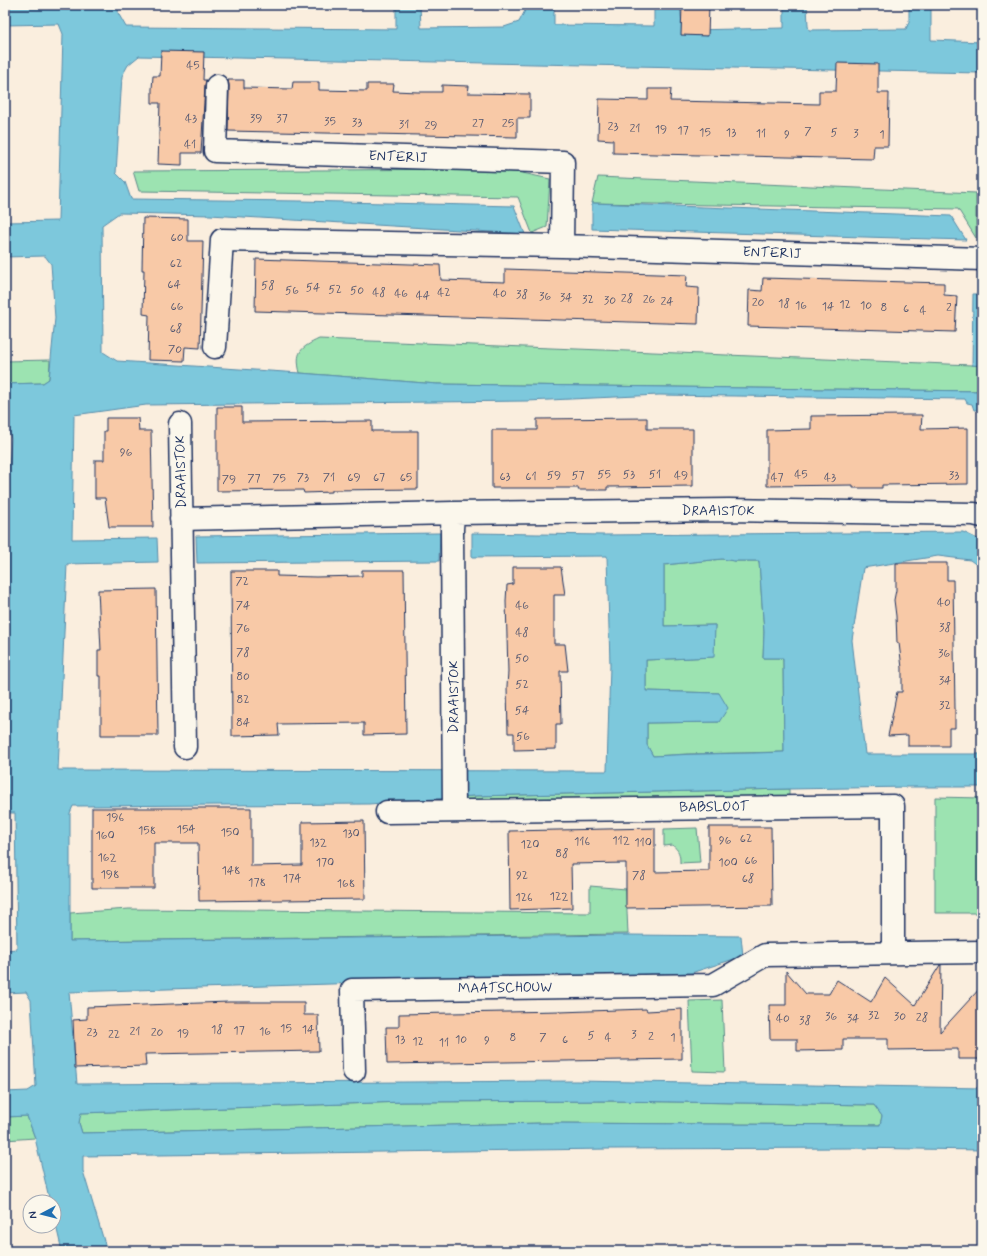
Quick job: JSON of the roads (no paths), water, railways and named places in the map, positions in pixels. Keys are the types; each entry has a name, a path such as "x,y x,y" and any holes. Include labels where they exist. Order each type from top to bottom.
{"street":[{"name":"ENTERIJ","path":"217,86 215,151 563,162 562,246"},
{"name":"ENTERIJ","path":"215,347 222,240 562,246 982,259"},
{"name":"DRAAISTOK","path":"180,424 185,747"},
{"name":"DRAAISTOK","path":"181,527 453,521 729,510 966,513 982,516"},
{"name":"DRAAISTOK","path":"453,521 454,810"},
{"name":"BABSLOOT","path":"387,812 454,810 893,806 893,953"},
{"path":"893,953 982,952"},
{"name":"MAATSCHOUW","path":"354,1071 352,990 713,985 765,955 893,953"}],"water":[{"path":"5,5 119,5 118,13 126,27 396,29 396,5 420,5 421,28 504,27 519,22 528,5 554,5 554,25 654,26 654,5 680,5 682,25 690,30 784,28 784,5 807,5 809,30 906,29 909,22 909,5 931,5 931,40 982,42 982,70 980,73 139,56 128,65 122,76 116,173 125,182 131,199 514,206 525,234 210,215 119,213 102,225 103,352 117,361 437,384 982,391 982,410 974,410 972,404 967,403 965,399 659,395 527,401 146,405 74,415 72,539 157,538 158,562 67,564 58,770 607,771 610,665 607,556 472,557 472,533 603,535 963,532 982,541 982,569 970,560 938,556 863,568 852,640 865,754 982,754 982,787 789,789 473,796 369,804 73,806 70,813 70,941 628,935 741,936 743,956 691,973 69,992 77,1084 576,1081 982,1088 982,1150 852,1148 608,1149 83,1156 83,1171 107,1251 62,1251 58,1234 62,1234 62,1194 48,1194 35,1138 27,1116 5,1117 5,1092 28,1091 36,1086 31,1000 26,992 5,993 5,950 17,949 15,813 5,813 5,573 7,556 5,555 5,532 11,439 9,430 5,430 5,384 43,383 49,379 55,318 51,264 45,256 5,257 5,222 58,221 63,34 59,24 5,25","holes":["722,559 734,561 759,561 764,632 763,658 783,658 784,752 653,756 647,745 647,723 719,722 728,708 719,693 646,691 646,660 714,657 715,625 664,626 664,565","611,1101 874,1105 882,1116 880,1125 544,1123 82,1133 79,1123 81,1113 403,1102"]},
{"path":"592,203 951,216 966,240 592,229"},
{"path":"973,294 982,294 982,366 972,365"},
{"path":"440,533 439,561 197,563 196,536"}]}
